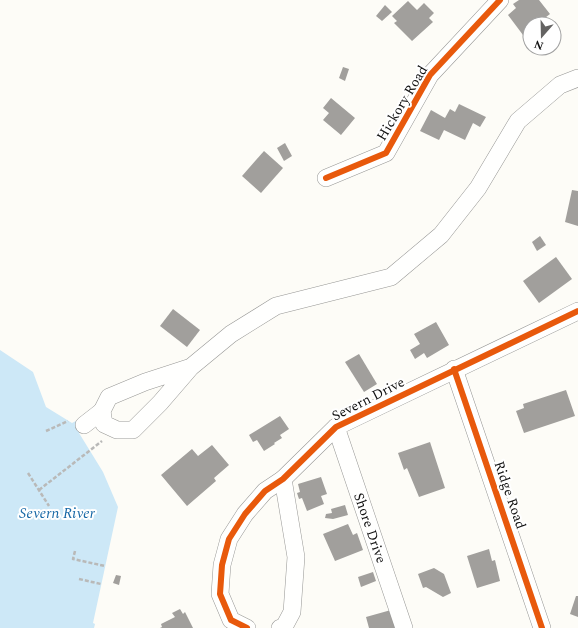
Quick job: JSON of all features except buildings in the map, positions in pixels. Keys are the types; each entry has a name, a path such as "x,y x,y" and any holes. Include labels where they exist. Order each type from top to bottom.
{"street":[{"name":"Hickory Road","path":"326,178 386,153 430,75 500,0"},
{"path":"191,367 145,382 109,397 102,411 104,424 117,430 133,430 160,403 191,367 231,334 276,306 391,276 441,235 478,188 518,121 560,85 578,78"},
{"name":"Severn Drive","path":"247,628 231,620 220,594 222,565 229,539 245,514 265,491 283,479 336,427 454,369 578,311"},
{"name":"Ridge Road","path":"454,369 542,628"},
{"path":"76,423 102,411"},
{"name":"Shore Drive","path":"336,427 404,628"},
{"path":"280,628 284,627 292,612 296,557 283,479"}],"path":[{"path":"46,431 76,423"},
{"path":"39,490 117,430"},
{"path":"28,473 49,506"},
{"path":"75,551 73,559 105,566"},
{"path":"79,579 101,584"}],"water":[{"name":"Severn River","path":"0,350 33,372 46,407 72,423 80,419 85,430 79,433 103,472 118,507 93,623 95,624 94,628 0,628"}],"cycle path":[{"path":"326,178 386,153 430,75 500,0"},
{"path":"247,628 231,620 220,594 222,565 229,539 245,514 265,491 283,479 336,427 578,311"},
{"path":"454,369 542,628"}]}
